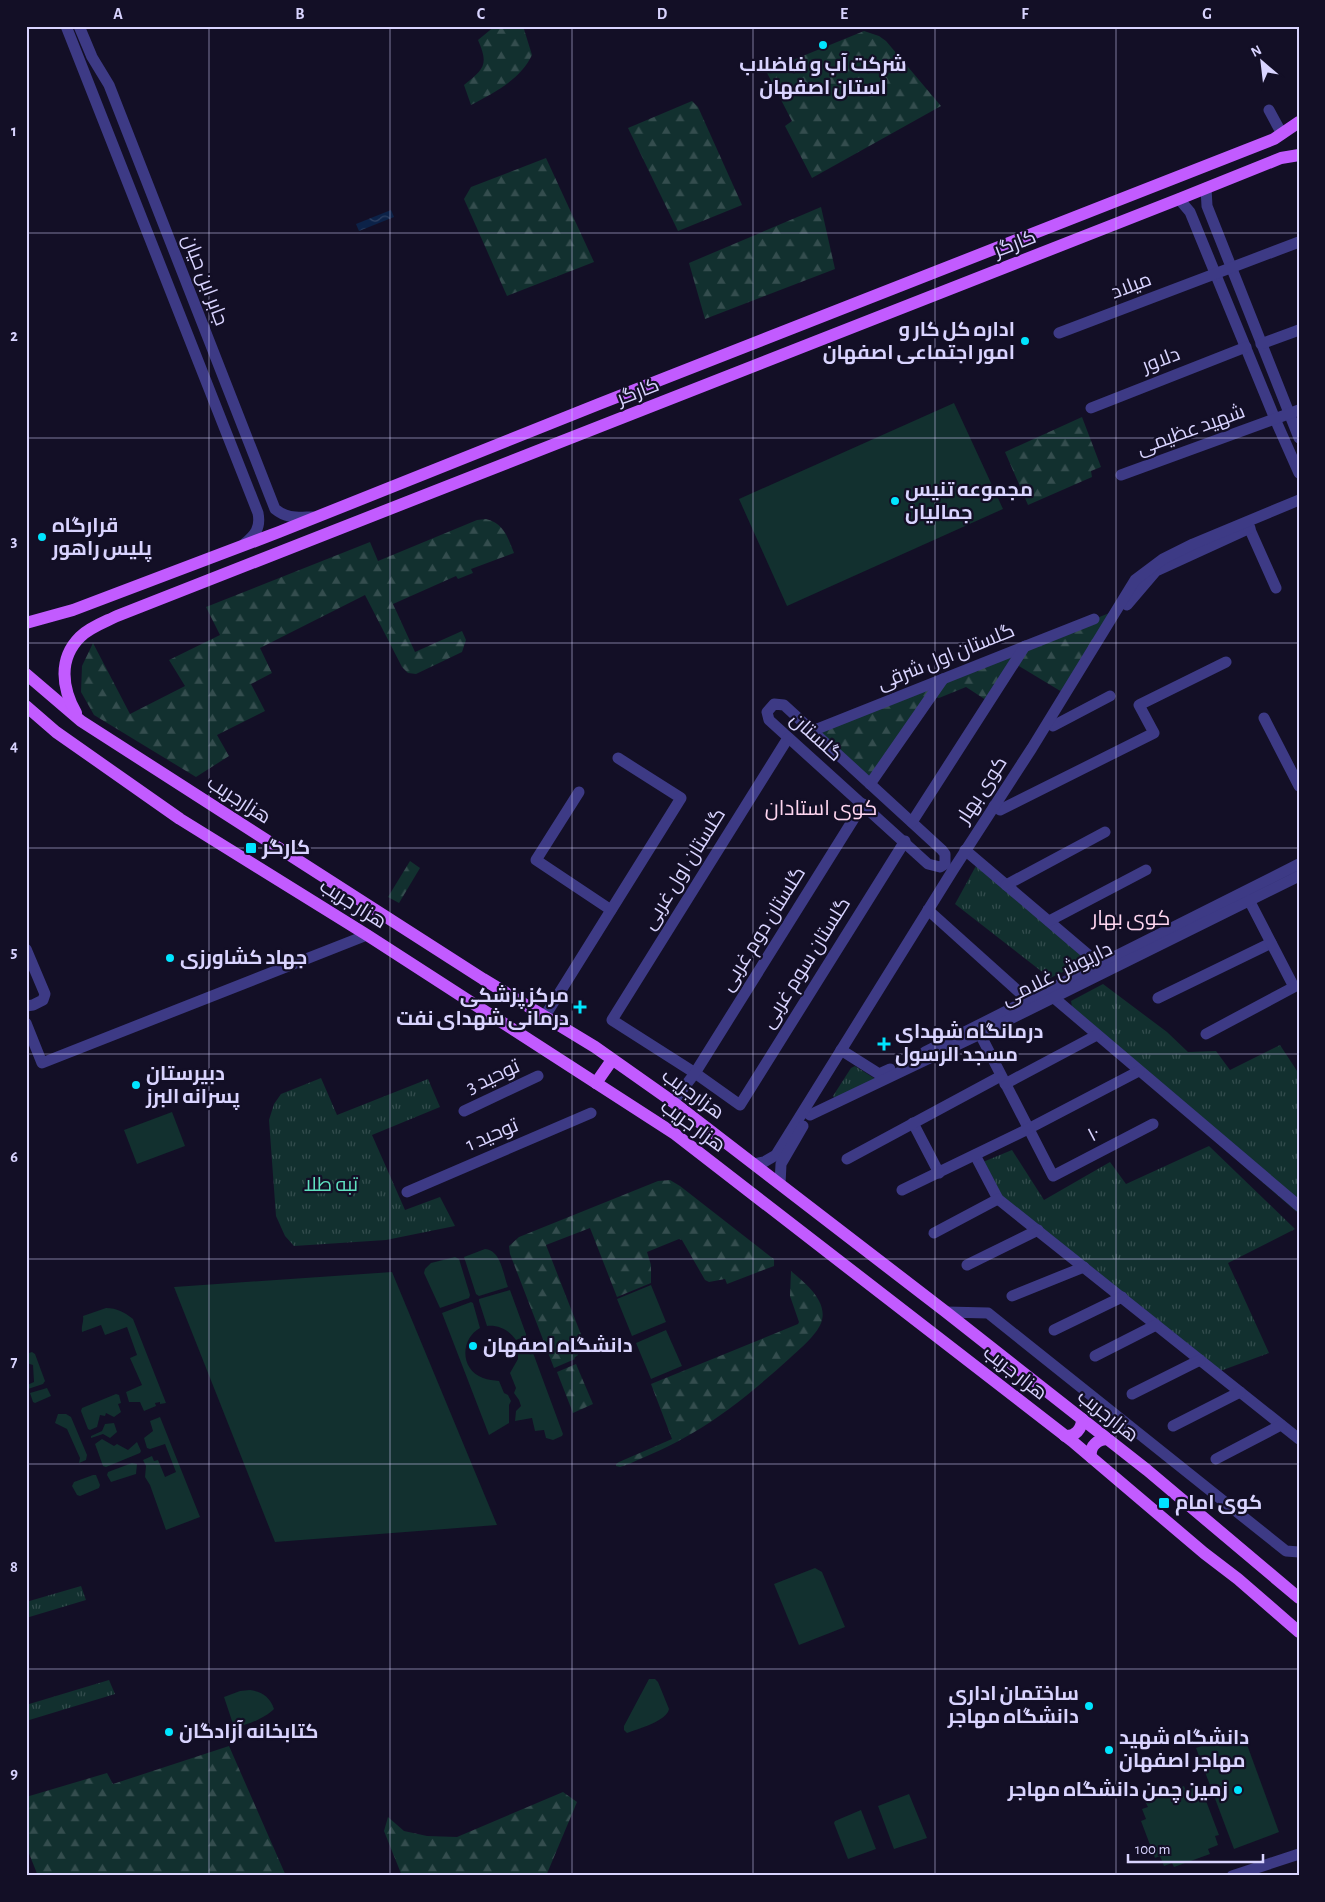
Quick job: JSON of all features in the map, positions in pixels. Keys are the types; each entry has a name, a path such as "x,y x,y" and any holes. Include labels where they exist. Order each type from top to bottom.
{"main road":[{"name":"کارگر","path":"26,623 73,610 317,517 1282,134 1299,122"},
{"name":"کارگر","path":"81,721 68,698 64,676 67,658 81,636 99,624 1280,158 1299,155"},
{"path":"448,486 442,485 439,481 440,476 444,472 480,458 492,447"},
{"path":"338,530 356,517 413,492 412,484 402,483"},
{"path":"175,572 182,591"},
{"name":"هزارجریب","path":"26,674 81,721 475,974 545,1016 673,1102 1108,1439 1162,1482 1299,1598"},
{"name":"هزار جریب","path":"26,706 56,732 180,819 368,935 675,1134 1065,1436 1299,1632"},
{"path":"596,1083 612,1060"},
{"path":"1065,1436 1074,1434 1079,1430 1082,1425 1082,1419"},
{"path":"1090,1457 1090,1452 1095,1444 1100,1440 1108,1439"}],"street":[{"name":"جابر ابن حیان","path":"66,26 256,509 260,521 255,535 242,546"},
{"name":"جابر ابن حیان","path":"79,26 92,57 109,86 275,509 284,516 317,517"},
{"path":"1269,110 1282,134"},
{"path":"1206,188 1207,206 1262,344 1294,412 1299,438"},
{"path":"1179,199 1190,212 1217,273 1274,419 1299,473"},
{"name":"میلاد","path":"1059,333 1299,242"},
{"path":"170,294 188,287"},
{"path":"1262,344 1299,330"},
{"name":"دلاور","path":"1091,408 1246,347"},
{"name":"شهید عظیمی","path":"1121,476 1294,412"},
{"path":"256,509 262,511 268,509 272,504 271,500"},
{"name":"کوی بهار","path":"780,1184 781,1164 808,1113 844,1053 930,912 1053,726 1131,599 1156,571 1299,500"},
{"name":"کوی بهار","path":"997,808 1135,580 1163,559 1193,544 1299,508"},
{"path":"1247,525 1276,588"},
{"name":"گلستان اول شرقی","path":"812,731 1094,619"},
{"path":"912,822 1025,646"},
{"path":"997,808 1154,733 1139,706 1226,662"},
{"path":"870,784 944,678"},
{"path":"1053,726 1110,696"},
{"name":"گلستان","path":"774,704 784,704 912,822 945,854 945,864 940,867 928,864 788,738 769,720 767,712 774,704"},
{"path":"1264,718 1299,786"},
{"name":"گلستان اول غربی","path":"695,1073 612,1020 788,738"},
{"path":"545,1016 680,798 618,758"},
{"path":"579,792 536,860 611,910"},
{"name":"گلستان دوم غربی","path":"695,1073 863,804"},
{"path":"1006,885 1106,832"},
{"name":"گلستان سوم غربی","path":"695,1073 740,1106 904,841"},
{"path":"968,852 1099,964"},
{"name":"داریوش غلامی","path":"808,1113 980,1034 1053,998 1145,946 1299,864"},
{"path":"1049,921 1146,870"},
{"name":"داریوش غلامی","path":"885,1076 1099,964 1145,946 1299,876"},
{"path":"1206,1034 1294,986 1249,900"},
{"path":"930,912 1028,1000"},
{"path":"26,1023 42,1063 368,935"},
{"path":"1158,998 1271,942"},
{"path":"26,949 45,994 43,1000 26,1006"},
{"path":"1053,998 1299,1206"},
{"path":"980,1034 1028,1129"},
{"path":"847,1159 913,1123 1097,1035"},
{"path":"844,1053 885,1076"},
{"path":"902,1190 1028,1129 1139,1071"},
{"path":"673,1102 695,1073"},
{"name":"توحید 3","path":"464,1111 538,1076"},
{"name":"توحید 1","path":"407,1192 592,1113"},
{"name":"کوی بهار","path":"754,1164 764,1162 776,1155 808,1113"},
{"path":"913,1123 939,1173"},
{"name":"۱۰","path":"1028,1129 1052,1176 1153,1124"},
{"path":"974,1155 998,1198 1299,1439"},
{"path":"934,1233 998,1198"},
{"path":"967,1265 1038,1230"},
{"path":"1012,1296 1084,1268"},
{"path":"1054,1330 1122,1297"},
{"path":"946,1312 988,1313 1286,1551 1298,1552"},
{"path":"1095,1356 1156,1325"},
{"path":"1132,1394 1200,1360"},
{"path":"1173,1426 1240,1392"},
{"path":"1216,1459 1281,1425"},
{"path":"1232,1876 1299,1854"}],"green space":[{"path":"495,26 523,26 532,55 521,71 506,85 471,105 464,85 483,66 483,55 478,40"},
{"path":"864,31 879,36 886,41 941,106 812,178 785,126 792,121 766,71"},
{"path":"692,101 698,107 742,205 678,231 628,128"},
{"path":"546,158 594,262 507,296 464,199 471,187"},
{"path":"821,207 835,269 705,319 689,263"},
{"path":"954,403 1003,509 787,606 739,499"},
{"path":"1082,417 1101,467 1091,471 1092,477 1028,505 1005,452"},
{"path":"486,519 501,528 514,553 471,569 473,573 458,579 456,576 393,604 415,652 462,631 466,640 462,652 416,674 408,673 402,667 365,595 260,648 272,673 251,684 265,711 217,735 229,756 196,777 94,715 81,692 82,666 93,643 130,714 185,686 169,660 220,635 206,607 370,542 378,561 477,520"},
{"path":"1112,612 1062,692 1014,663 989,702 966,687 939,698 933,697 870,784 812,731"},
{"path":"410,861 420,868 399,903 388,897"},
{"path":"977,864 1089,960 1050,978 955,904"},
{"path":"1103,984 1167,1032 1188,1052 1216,1051 1230,1070 1280,1045 1299,1074 1299,1214 1074,1018 1071,1001"},
{"path":"855,1066 877,1080 835,1100 833,1096 851,1068"},
{"name":"تبه طلا","path":"321,1078 337,1115 428,1079 440,1107 372,1135 405,1210 440,1197 455,1226 386,1240 294,1246 285,1236 276,1216 269,1120 274,1104 281,1094"},
{"path":"172,1112 185,1146 137,1164 124,1130"},
{"path":"1209,1146 1295,1229 1228,1263 1269,1353 1212,1374 992,1190 978,1164 1012,1150 1044,1200 1110,1162 1126,1184"},
{"path":"670,1180 774,1259 774,1266 727,1284 725,1279 709,1282 705,1280 682,1240 679,1239 647,1252 651,1265 651,1283 617,1297 590,1228 546,1245 582,1337 573,1341 578,1355 575,1359 554,1368 510,1254 509,1246 519,1237 658,1181"},
{"path":"485,1249 490,1250 498,1258 508,1287 479,1296 476,1294 464,1257"},
{"path":"455,1257 459,1259 470,1295 469,1298 440,1308 424,1273 425,1269 431,1263"},
{"path":"791,1271 813,1292 821,1305 822,1320 809,1340 755,1389 704,1426 652,1454 620,1467 616,1466 619,1462 672,1439 651,1384 798,1324 799,1322 790,1296"},
{"path":"392,1272 497,1525 275,1542 174,1287"},
{"path":"651,1285 666,1322 632,1336 617,1299"},
{"path":"510,1290 526,1334 526,1336 516,1340 503,1329 496,1326 487,1326 479,1301 479,1299"},
{"path":"471,1302 473,1303 480,1328 469,1339 465,1354 467,1362 475,1374 485,1379 499,1381 504,1393 508,1395 511,1401 509,1405 509,1423 489,1435 442,1313"},
{"path":"106,1308 120,1311 133,1319 166,1403 155,1403 156,1406 144,1411 140,1402 129,1402 126,1392 142,1385 130,1358 137,1355 127,1327 105,1335 101,1325 82,1332 83,1316"},
{"path":"666,1330 682,1366 651,1379 636,1343"},
{"path":"529,1342 563,1434 553,1440 546,1438 544,1430 535,1431 532,1418 515,1421 516,1411 521,1406 514,1393 516,1388 510,1373 518,1359 518,1346"},
{"path":"32,1352 35,1354 45,1381 43,1384 28,1389 27,1385 34,1382 33,1365 26,1363 26,1354"},
{"path":"576,1364 593,1404 573,1413 557,1372"},
{"path":"47,1388 51,1396 35,1403 33,1402 30,1393"},
{"path":"116,1394 119,1395 121,1403 118,1404 121,1412 114,1417 106,1413 105,1416 100,1415 97,1427 88,1429 81,1411 82,1408"},
{"path":"58,1414 66,1414 71,1417 87,1455 86,1460 79,1463 80,1458 67,1429 55,1423"},
{"path":"160,1417 200,1517 166,1530 150,1485 145,1477 146,1466 143,1460 152,1456 154,1461 158,1460 165,1477 176,1472 165,1444 150,1449 147,1448 144,1438 153,1431 150,1421"},
{"path":"114,1423 117,1432 110,1438 103,1434 91,1438 91,1436 102,1431 105,1424"},
{"path":"102,1439 114,1446 117,1444 128,1450 137,1442 141,1451 106,1467 103,1466 95,1444"},
{"path":"132,1463 137,1464 136,1474 111,1482 107,1475 108,1472"},
{"path":"96,1475 100,1485 99,1488 80,1496 77,1495 72,1486 74,1482"},
{"path":"815,1568 822,1572 845,1627 799,1645 774,1584"},
{"path":"81,1586 86,1600 26,1618 26,1602"},
{"path":"649,1679 655,1679 658,1682 669,1709 658,1721 627,1733 624,1730 624,1726"},
{"path":"109,1680 115,1694 26,1721 26,1705"},
{"path":"250,1690 265,1696 274,1709 255,1721 234,1727 224,1697 240,1691"},
{"name":"زمین چمن دانشگاه مهاجر","path":"1242,1731 1279,1832 1234,1849 1196,1748"},
{"path":"229,1746 286,1876 38,1876 26,1846 26,1797 107,1773 113,1784"},
{"path":"1184,1786 1186,1791 1195,1787 1198,1795 1203,1793 1219,1835 1215,1836 1218,1845 1208,1849 1210,1854 1174,1867 1172,1863 1164,1866 1160,1856 1155,1858 1141,1821 1146,1819 1142,1809 1148,1807 1145,1801"},
{"path":"563,1792 577,1802 546,1876 402,1876 384,1831 388,1817 404,1831 427,1836 457,1837"},
{"path":"909,1794 927,1838 894,1849 878,1806"},
{"path":"861,1810 876,1849 848,1859 834,1823"}],"water":[{"path":"391,210 394,217 359,231 356,224"}],"place":[{"name":"شرکت آب و فاضلاب استان اصفهان","path":"823,45"},
{"name":"اداره کل کار و امور اجتماعی اصفهان","path":"1025,341"},
{"name":"مجموعه تنیس جمالیان","path":"895,501"},
{"name":"قرارگاه پلیس راهور","path":"42,537"},
{"name":"کارگر","path":"251,848"},
{"name":"جهاد کشاورزی","path":"170,958"},
{"name":"مرکز پزشکی درمانی شهدای نفت","path":"580,1007"},
{"name":"درمانگاه شهدای مسجد الرسول","path":"884,1044"},
{"name":"دبیرستان پسرانه البرز","path":"136,1085"},
{"name":"دانشگاه اصفهان","path":"473,1346"},
{"name":"کوی امام","path":"1164,1503"},
{"name":"ساختمان اداری دانشگاه مهاجر","path":"1089,1706"},
{"name":"کتابخانه آزادگان","path":"169,1732"},
{"name":"دانشگاه شهید مهاجر اصفهان","path":"1109,1750"},
{"name":"زمین چمن دانشگاه مهاجر","path":"1238,1790"}],"district":[{"name":"کوی استادان","path":"821,808"},
{"name":"کوی بهار","path":"1131,918"}]}
